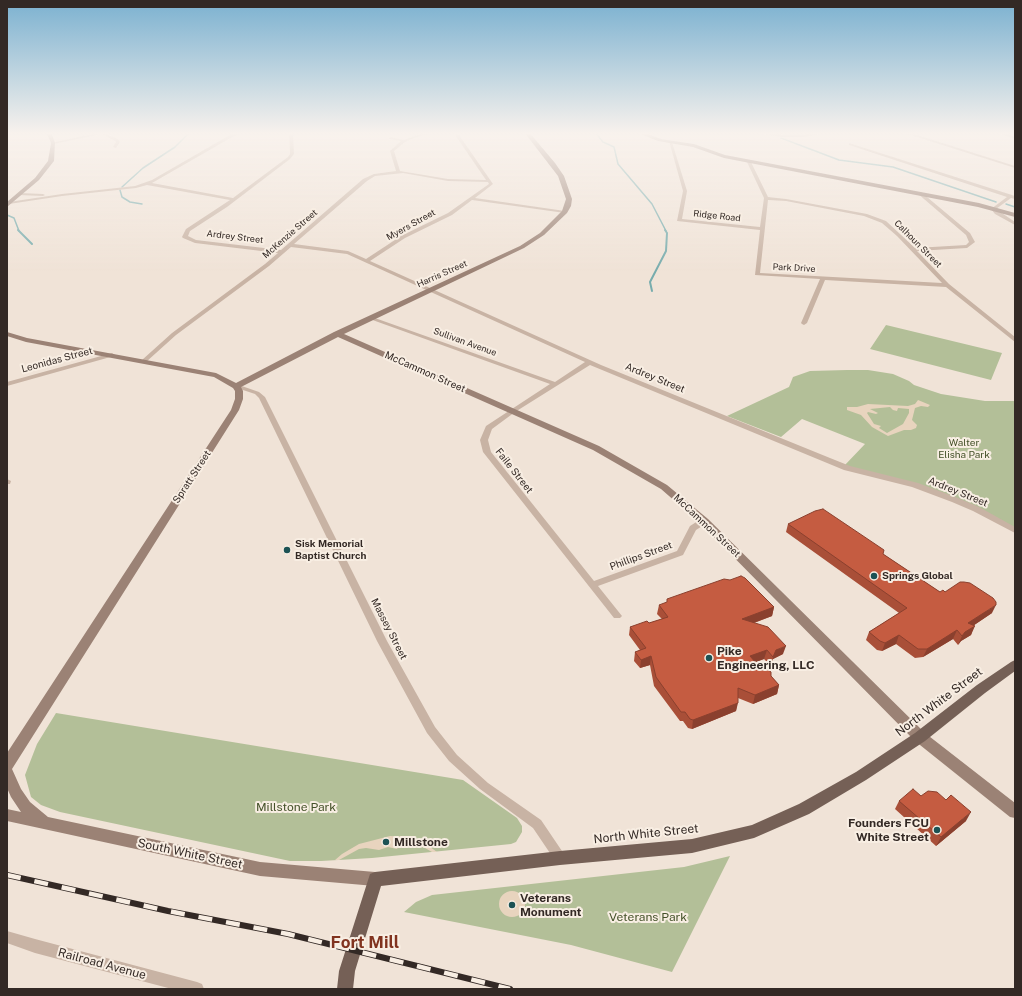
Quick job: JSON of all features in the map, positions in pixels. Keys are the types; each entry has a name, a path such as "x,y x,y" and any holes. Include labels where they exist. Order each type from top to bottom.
{"main road":[{"name":"North White Street","path":"375,878 560,858 692,846 754,831 804,809 861,776 920,737 981,689 1015,665"},
{"path":"344,989 347,971 375,878"}],"street":[{"path":"8,204 37,178"},
{"path":"8,204 62,195 136,187 159,178"},
{"path":"145,184 233,199 261,178"},
{"name":"McKenzie Street","path":"144,361 174,334 267,265 368,178"},
{"name":"McKenzie Street","path":"439,178 489,181"},
{"path":"472,198 565,212 569,199 562,178"},
{"name":"Ridge Road","path":"681,178 685,191 679,220 762,229"},
{"path":"757,178 766,198"},
{"path":"839,178 919,193 1015,215"},
{"path":"955,178 1012,197"},
{"name":"Myers Street","path":"367,261 403,237 450,214 491,184 489,181"},
{"path":"913,250 968,246 972,242 968,234 919,193"},
{"path":"20,194 62,195"},
{"path":"993,209 1012,197"},
{"name":"Park Drive","path":"766,198 757,274 947,285"},
{"name":"Calhoun Street","path":"766,198 786,200 876,218 891,227 947,285 1015,340"},
{"name":"Ardrey Street","path":"233,199 188,230 185,237 195,241 282,252"},
{"path":"993,209 996,213 1015,224"},
{"name":"Harris Street","path":"236,386 429,289 522,247 542,234 565,212"},
{"name":"Ardrey Street","path":"290,245 348,252 590,362 827,460 866,473 915,485 955,500 976,509 1015,530"},
{"path":"804,323 823,278"},
{"name":"Sullivan Avenue","path":"370,318 555,384"},
{"path":"7,334 26,340 216,375 236,386"},
{"name":"McCammon Street","path":"337,334 596,448 664,487 704,522 920,737 1015,812"},
{"name":"Leonidas Street","path":"7,384 112,356"},
{"name":"Faile Street","path":"590,362 489,428 484,440 487,452 617,616"},
{"name":"Spratt Street","path":"7,765 235,410 239,399 239,391 236,386"},
{"name":"Massey Street","path":"236,386 257,393 262,397 382,641 431,730 453,758 484,786 537,824 560,858"},
{"name":"Phillips Street","path":"592,585 680,553 693,528 704,522"},
{"path":"7,772 16,793 25,806 47,823"},
{"name":"South White Street","path":"7,815 260,869 375,878"},
{"name":"Railroad Avenue","path":"7,937 35,946 197,989"}],"green space":[{"path":"886,325 1002,353 991,380 870,349"},
{"name":"Walter Elisha Park","path":"868,370 893,374 909,381 914,385 941,394 985,401 1015,401 1015,528 933,490 844,466 865,444 802,419 781,437 727,416 789,387 793,377 810,371"},
{"name":"Millstone Park","path":"56,713 463,780 517,818 522,826 522,832 516,842 511,844 372,858 290,861 60,812 41,805 31,797 25,775 37,744"},
{"name":"Veterans Park","path":"730,856 672,972 571,945 404,912 416,902 432,895 684,867"}],"shaded area":[{"path":"918,400 930,405 928,407 921,406 915,408 912,420 917,425 916,428 904,430 888,436 872,427 861,415 847,410 847,407 857,407 868,404 908,406 915,404","holes":["890,407 897,411 898,408 909,409 909,413 903,424 887,433 879,428 881,426 874,424 867,413 878,413 870,409"]},
{"path":"390,836 410,837 422,841 437,852 432,852 413,844 399,845 397,849 388,847 379,850 366,848 359,849 339,860 335,860 359,844"},
{"name":"Veterans Monument","path":"512,891 521,895 525,904 521,913 512,917 503,913 499,904 503,895"}],"building":[{"name":"Springs Global","path":"823,509 884,550 883,554 940,592 943,590 945,592 960,582 970,583 993,598 996,605 968,623 975,626 965,632 962,636 957,630 927,649 918,649 899,635 885,643 880,641 869,632 907,608 788,524 815,511"},
{"name":"Pike Engineering, LLC","path":"741,576 745,578 774,607 742,619 768,627 786,646 776,650 773,657 767,650 750,656 762,670 767,669 771,672 771,676 779,685 755,695 738,688 738,703 693,720 690,719 685,712 681,712 656,677 651,656 641,660 635,652 646,648 630,627 647,621 649,623 668,617 659,605 667,602 667,599 724,579 730,580"},
{"name":"Founders FCU White Street","path":"913,789 921,796 928,791 937,792 946,800 951,795 971,812 941,837 899,801"}],"waterway":[{"path":"122,187 131,178"},
{"path":"630,178 652,204 666,231"},
{"path":"927,178 996,202"},
{"path":"120,190 122,197 130,202 142,204"},
{"path":"1006,204 1015,207"},
{"path":"7,215 14,218 19,231"},
{"path":"652,291 650,282 666,251 667,233 665,230"},
{"path":"19,231 32,244"}],"railway":[{"path":"7,875 168,911 288,934 510,989"}],"place":[{"name":"Sisk Memorial Baptist Church","path":"287,550"},
{"name":"Springs Global","path":"874,576"},
{"name":"Pike Engineering, LLC","path":"709,658"},
{"name":"Founders FCU White Street","path":"937,830"},
{"name":"Millstone","path":"386,842"},
{"name":"Veterans Monument","path":"512,905"}],"district":[{"name":"Fort Mill","path":"365,943"}]}
